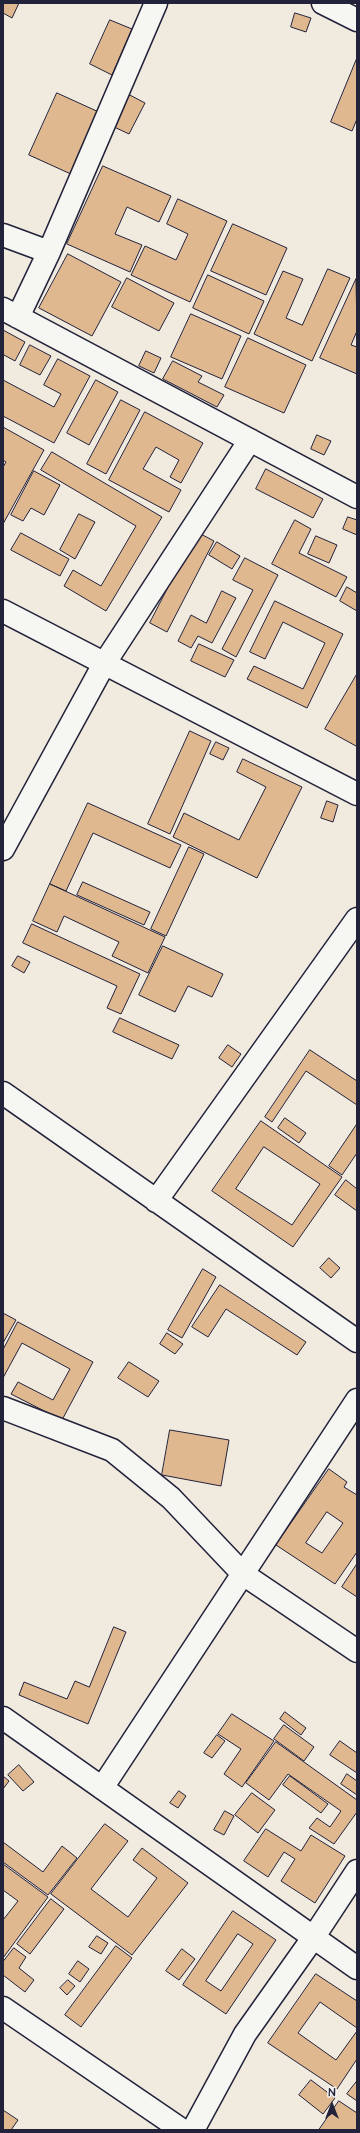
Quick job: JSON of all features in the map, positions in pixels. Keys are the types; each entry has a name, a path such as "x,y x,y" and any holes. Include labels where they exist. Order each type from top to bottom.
{"street":[{"path":"156,3 49,252 11,313 357,497"},
{"path":"323,3 357,20"},
{"path":"3,235 49,252"},
{"path":"3,849 104,664 250,440"},
{"path":"3,611 357,794"},
{"path":"156,1201 357,919"},
{"path":"3,1093 357,1341"},
{"path":"102,1788 357,1400"},
{"path":"3,1408 112,1450 171,1498 243,1574 357,1651"},
{"path":"3,1718 357,1968"},
{"path":"193,2130 245,2034 313,1938 357,1871"},
{"path":"3,2008 182,2130"}],"building":[{"path":"3,3 19,3 12,18 3,13"},
{"path":"295,13 311,18 306,32 291,27"},
{"path":"110,20 132,29 112,75 90,64"},
{"path":"357,58 357,119 352,131 331,122"},
{"path":"57,93 101,113 73,175 29,155"},
{"path":"126,93 145,103 129,134 110,125"},
{"path":"103,166 171,196 159,222 127,207 115,234 142,245 130,272 67,244"},
{"path":"178,199 227,221 190,302 131,275 145,246 176,260 188,234 167,224"},
{"path":"233,224 287,248 266,295 211,271"},
{"path":"68,254 121,282 92,336 39,308"},
{"path":"328,269 350,278 312,361 254,334 283,271 303,279 286,318 302,325"},
{"path":"208,275 264,301 249,334 193,308"},
{"path":"127,278 174,303 159,331 112,307"},
{"path":"356,279 357,331 351,345 357,347 357,374 320,358"},
{"path":"191,314 241,336 222,379 171,357"},
{"path":"3,330 25,342 15,361 4,355 3,357"},
{"path":"248,338 306,365 284,413 225,387"},
{"path":"30,345 51,356 40,375 20,365"},
{"path":"146,351 161,358 154,373 139,366"},
{"path":"58,359 90,376 54,443 3,416 3,380 54,407 61,394 44,385"},
{"path":"173,361 202,376 198,382 224,395 217,407 163,379"},
{"path":"96,380 118,392 89,445 67,433"},
{"path":"121,400 140,410 106,474 87,464"},
{"path":"145,412 203,443 181,483 170,477 179,460 156,447 143,469 181,490 169,512 109,480"},
{"path":"3,427 44,450 3,524 3,467 6,462 3,460"},
{"path":"317,435 331,441 324,455 311,449"},
{"path":"52,452 162,517 106,611 64,586 73,570 101,586 136,526 41,470"},
{"path":"266,469 323,499 313,518 256,489"},
{"path":"34,471 60,485 44,515 31,508 23,521 11,515"},
{"path":"79,514 95,522 75,559 60,550"},
{"path":"348,517 357,520 357,535 343,529"},
{"path":"295,520 311,529 299,553 347,577 336,597 272,564"},
{"path":"197,532 214,541 167,632 150,623"},
{"path":"21,533 69,559 60,576 11,550"},
{"path":"316,536 337,545 329,563 308,554"},
{"path":"217,542 240,556 232,569 209,555"},
{"path":"245,558 278,575 236,657 222,649 253,590 233,580"},
{"path":"347,587 357,593 357,611 340,601"},
{"path":"222,591 236,598 212,643 198,636 191,648 178,641 191,615 206,623"},
{"path":"275,601 343,634 307,708 247,679 254,666 303,689 325,643 283,622 265,659 250,652"},
{"path":"199,644 234,660 225,677 191,661"},
{"path":"357,674 357,744 356,746 325,729"},
{"path":"190,731 211,741 170,834 148,824"},
{"path":"216,742 229,748 223,760 210,754"},
{"path":"243,759 302,787 257,878 173,837 184,813 239,840 266,787 237,772"},
{"path":"327,801 338,805 333,822 321,818"},
{"path":"88,803 181,845 170,868 93,833 66,891 50,884"},
{"path":"189,847 204,854 166,936 151,929"},
{"path":"83,882 150,912 144,925 77,895"},
{"path":"50,884 165,937 148,973 112,956 119,942 64,916 57,932 33,921"},
{"path":"32,924 140,974 121,1014 107,1008 117,986 23,943"},
{"path":"163,946 223,974 212,997 188,986 175,1012 139,995"},
{"path":"18,956 30,962 24,973 12,966"},
{"path":"120,1018 179,1045 172,1059 113,1032"},
{"path":"228,1045 241,1054 232,1067 219,1058"},
{"path":"310,1050 357,1081 357,1105 306,1071 272,1122 265,1117"},
{"path":"285,1118 306,1133 299,1143 278,1128"},
{"path":"261,1121 342,1177 293,1247 212,1191","holes":["264,1147 320,1184 292,1225 236,1189"]},
{"path":"357,1124 357,1153 342,1175 329,1166"},
{"path":"346,1180 357,1189 357,1211 335,1195"},
{"path":"329,1258 340,1268 331,1278 320,1268"},
{"path":"203,1269 216,1277 182,1338 168,1330"},
{"path":"220,1285 306,1342 297,1355 226,1309 208,1337 192,1327"},
{"path":"3,1313 16,1320 3,1343"},
{"path":"18,1322 93,1362 62,1420 11,1394 18,1382 53,1400 70,1369 22,1343 3,1378 3,1350"},
{"path":"167,1333 183,1344 175,1354 160,1344"},
{"path":"129,1362 159,1381 148,1397 118,1378"},
{"path":"170,1430 229,1440 221,1486 162,1475"},
{"path":"329,1469 347,1482 344,1487 357,1495 357,1552 335,1584 276,1545","holes":["327,1512 343,1523 322,1553 306,1543"]},
{"path":"357,1564 357,1597 342,1587"},
{"path":"114,1627 126,1632 88,1724 19,1695 24,1682 67,1699 75,1681 89,1687"},
{"path":"285,1712 306,1728 301,1735 280,1719"},
{"path":"232,1714 274,1741 242,1787 224,1774 241,1749 218,1734"},
{"path":"284,1725 314,1747 304,1761 274,1739"},
{"path":"217,1735 225,1741 212,1758 204,1753"},
{"path":"340,1741 357,1753 357,1773 330,1755"},
{"path":"276,1742 357,1800 357,1812 334,1844 309,1828 317,1818 330,1827 341,1811 288,1774 269,1800 246,1783"},
{"path":"19,1765 34,1782 23,1791 8,1775"},
{"path":"347,1774 357,1781 357,1795 341,1784"},
{"path":"3,1776 9,1781 3,1789"},
{"path":"290,1776 328,1804 321,1813 283,1785"},
{"path":"179,1791 186,1796 178,1808 170,1803"},
{"path":"252,1793 275,1810 258,1833 235,1815"},
{"path":"225,1811 234,1816 224,1835 214,1830"},
{"path":"105,1824 128,1841 91,1889 128,1917 157,1878 133,1860 142,1848 188,1883 132,1955 51,1894"},
{"path":"266,1829 301,1851 311,1835 345,1856 315,1903 281,1881 295,1859 284,1852 268,1877 244,1861"},
{"path":"3,1842 43,1872 62,1846 77,1858 48,1895 3,1862"},
{"path":"3,1864 48,1897 3,1958 3,1920 18,1901 3,1890"},
{"path":"51,1899 64,1909 30,1954 17,1944"},
{"path":"233,1911 276,1940 226,2014 183,1985","holes":["238,1934 253,1944 221,1991 206,1981"]},
{"path":"97,1936 108,1943 101,1954 89,1947"},
{"path":"116,1946 132,1958 81,2027 65,2015"},
{"path":"14,1948 26,1957 19,1968 34,1980 25,1992 3,1975 3,1962"},
{"path":"182,1949 195,1959 179,1980 166,1971"},
{"path":"78,1961 89,1969 80,1982 69,1974"},
{"path":"316,1974 357,2001 357,2028 320,2002 298,2033 336,2060 357,2031 357,2059 337,2089 268,2043"},
{"path":"68,1980 75,1986 67,1995 60,1988"},
{"path":"311,2080 335,2098 323,2114 299,2095"},
{"path":"357,2081 357,2101 347,2094"},
{"path":"339,2101 357,2113 357,2130 319,2130"},
{"path":"3,2110 18,2120 11,2130 3,2130"}]}
